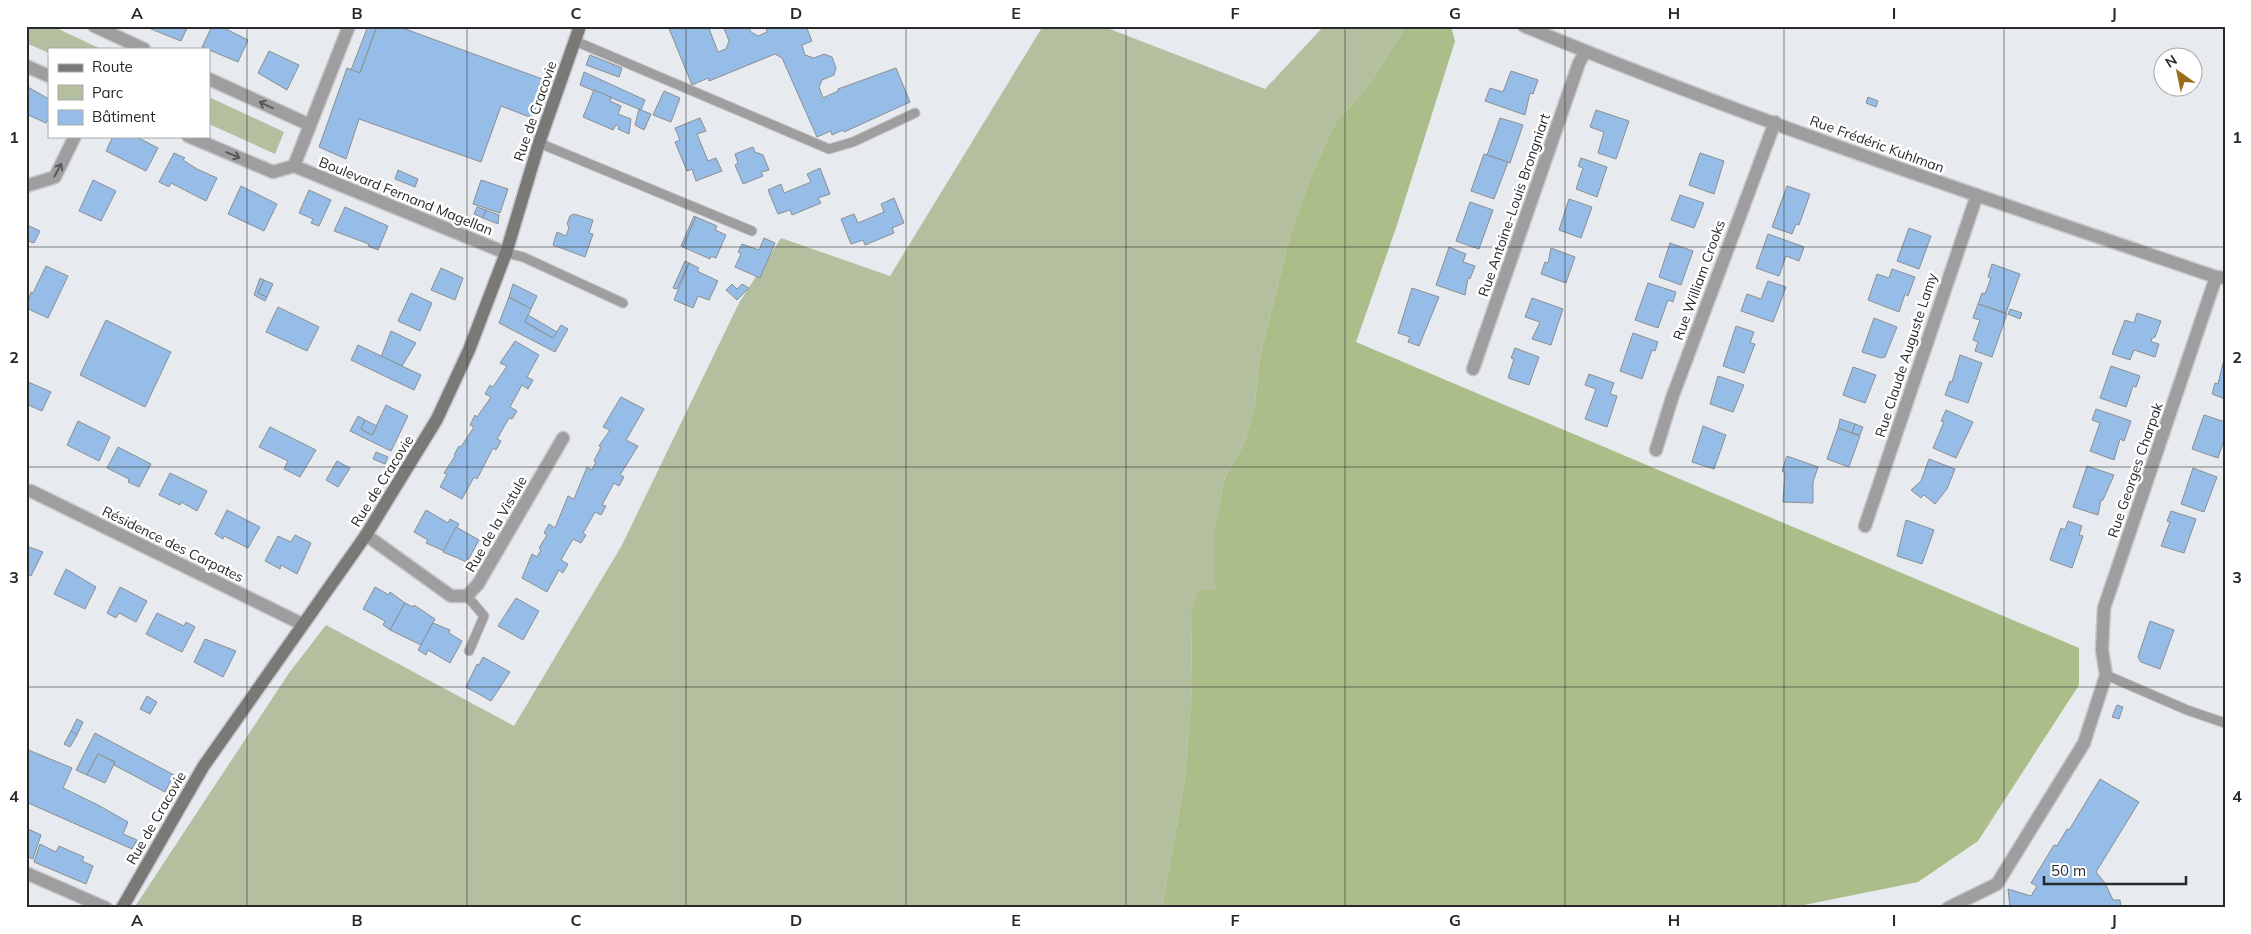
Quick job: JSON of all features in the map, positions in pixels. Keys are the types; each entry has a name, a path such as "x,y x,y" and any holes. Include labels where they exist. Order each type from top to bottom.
{"street":[{"path":"94,26 121,44 139,48"},
{"path":"193,138 272,172 294,166 349,26"},
{"name":"Rue de Cracovie","path":"122,908 202,767 366,535 437,419 469,350 506,252 539,143 580,26"},
{"name":"Rue Frédéric Kuhlman","path":"1524,26 1585,52 1828,144 2220,278"},
{"name":"Rue Antoine-Louis Brongniart","path":"1473,369 1585,52"},
{"path":"26,66 48,76"},
{"path":"210,79 310,125"},
{"name":"Rue William Crooks","path":"1656,450 1672,398 1774,122"},
{"path":"26,186 55,177 74,138"},
{"name":"Boulevard Fernand Magellan","path":"294,166 506,252"},
{"name":"Rue Claude Auguste Lamy","path":"1865,526 1977,195"},
{"name":"Rue Georges Charpak","path":"2106,675 2102,650 2104,608 2220,278"},
{"name":"Rue de la Vistule","path":"467,596 478,584 563,438"},
{"name":"Résidence des Carpates","path":"31,491 302,624"},
{"path":"366,535 451,596 467,596"},
{"path":"1948,908 1997,884 2084,743 2106,675"},
{"path":"26,873 106,908"}],"lane":[{"path":"575,40 830,149 853,142 915,113"},
{"path":"539,143 752,231"},
{"path":"506,252 523,257 623,303"},
{"path":"467,596 484,616 469,651"},
{"path":"2106,675 2187,710 2225,723"}],"green space":[{"path":"26,26 52,26 99,48 48,48 48,53 26,43"},
{"path":"1043,26 1102,26 1265,89 1324,26 1406,26 1368,86 1335,123 1314,169 1291,232 1260,357 1254,410 1244,444 1225,477 1215,526 1215,591 1191,613 1192,685 1185,778 1162,908 134,908 289,673 326,625 514,726 622,545 739,303 781,238 890,276"},
{"path":"1406,26 1451,26 1455,41 1397,225 1356,342 2079,648 2079,685 1978,841 1918,882 1789,908 1162,908 1185,778 1192,685 1191,613 1199,590 1215,590 1215,526 1225,477 1244,444 1254,410 1260,357 1291,232 1314,169 1335,123 1368,86"},
{"path":"210,97 284,132 275,154 210,124"}],"building":[{"path":"152,26 188,26 181,41 151,29"},
{"path":"212,26 220,26 248,40 238,62 210,50 210,48 202,47"},
{"path":"368,26 377,26 360,73 351,70"},
{"path":"377,26 397,26 545,80 532,118 501,106 481,162 359,119 346,159 319,147 347,68 360,73"},
{"path":"668,26 708,26 718,52 726,49 729,41 723,26 748,26 751,32 758,36 767,32 765,26 806,26 812,41 802,45 805,55 814,58 824,54 832,57 836,68 834,75 822,80 819,87 823,98 838,91 838,89 896,68 910,102 844,132 843,130 832,135 831,131 817,137 782,58 775,54 709,81 708,78 692,85"},
{"path":"269,51 299,65 287,90 258,73"},
{"path":"590,55 622,68 619,77 586,65"},
{"path":"1511,71 1538,80 1533,94 1530,93 1525,115 1485,101 1490,88 1503,92"},
{"path":"584,72 645,100 641,110 580,85"},
{"path":"26,86 48,98 48,120 46,123 26,114"},
{"path":"594,90 611,97 610,101 621,106 618,114 631,119 629,134 618,129 619,126 616,125 613,130 583,117"},
{"path":"664,91 680,98 671,122 653,115"},
{"path":"1868,97 1878,101 1876,107 1866,103"},
{"path":"639,109 651,114 644,130 635,125"},
{"path":"1596,110 1629,121 1616,159 1598,153 1604,132 1590,127"},
{"path":"700,118 706,131 697,134 708,161 716,158 722,171 696,181 692,169 687,171 675,142 680,140 675,128"},
{"path":"1500,118 1523,125 1510,163 1487,155"},
{"path":"112,138 139,138 158,148 146,171 106,151"},
{"path":"753,147 755,152 763,155 769,170 761,172 763,176 743,184 735,165 738,163 735,154"},
{"path":"174,153 185,158 183,160 197,169 217,178 206,201 171,183 169,187 159,182"},
{"path":"1700,153 1724,161 1714,194 1689,185"},
{"path":"1484,154 1508,162 1494,199 1471,191"},
{"path":"1581,158 1607,167 1597,197 1576,189 1583,168 1578,166"},
{"path":"820,168 830,194 818,198 821,203 792,215 790,210 778,214 768,190 781,184 784,193 811,182 807,174"},
{"path":"398,170 418,179 415,187 395,179"},
{"path":"93,180 116,191 101,221 79,211"},
{"path":"481,180 508,189 500,213 473,204"},
{"path":"241,186 277,204 264,231 228,214"},
{"path":"1787,186 1810,194 1799,225 1796,224 1792,234 1772,227"},
{"path":"309,190 331,200 319,226 311,223 313,219 299,213"},
{"path":"1680,195 1704,203 1694,228 1671,220"},
{"path":"894,198 904,223 892,228 894,233 865,245 863,240 851,244 841,219 854,214 858,223 884,212 881,204"},
{"path":"1569,199 1592,207 1581,238 1559,230"},
{"path":"1470,202 1493,210 1479,249 1456,241"},
{"path":"345,207 388,226 378,250 368,246 369,244 334,231"},
{"path":"477,207 486,210 483,218 474,214"},
{"path":"486,210 499,215 498,224 483,218"},
{"path":"574,214 593,220 589,233 593,234 585,257 553,245 557,232 566,236 569,227 567,224 570,216"},
{"path":"694,216 696,217 683,247 681,246"},
{"path":"696,217 717,226 715,230 726,235 716,258 711,256 710,259 683,247"},
{"path":"27,225 40,231 34,243 26,240"},
{"path":"1909,228 1931,236 1919,269 1897,261"},
{"path":"1768,234 1804,247 1799,261 1786,256 1779,276 1756,268"},
{"path":"764,238 775,243 760,278 735,267 741,254 738,252 742,244 759,250"},
{"path":"1670,243 1693,251 1681,285 1659,277"},
{"path":"1449,247 1466,254 1463,262 1475,266 1470,279 1468,278 1465,295 1436,285"},
{"path":"1551,248 1575,257 1566,283 1541,274 1545,262 1548,263"},
{"path":"685,261 689,263 677,289 673,288"},
{"path":"689,263 699,268 697,271 718,281 709,300 698,296 693,308 674,300"},
{"path":"1992,264 2020,274 2006,313 1978,304 1982,293 1985,294 1991,278 1988,277"},
{"path":"46,266 68,276 48,318 26,308 31,292 33,293"},
{"path":"441,268 463,278 455,300 431,290"},
{"path":"1892,269 1915,277 1908,296 1905,294 1899,312 1868,300 1877,274 1889,278"},
{"path":"260,278 264,280 258,293 267,297 265,301 254,295"},
{"path":"264,280 273,284 267,297 258,293"},
{"path":"1768,281 1786,287 1773,322 1741,311 1747,294 1761,299"},
{"path":"1648,283 1676,292 1673,302 1668,300 1658,328 1635,320"},
{"path":"513,284 537,296 531,309 509,297"},
{"path":"732,284 737,289 742,284 749,288 737,300 726,290"},
{"path":"1412,288 1439,297 1419,346 1408,342 1410,337 1398,333"},
{"path":"411,293 432,303 420,331 398,321"},
{"path":"509,297 531,309 525,322 540,331 553,338 561,325 568,329 555,352 499,323"},
{"path":"1532,298 1563,309 1551,345 1532,339 1540,322 1525,317"},
{"path":"1978,304 2007,314 1992,357 1975,351 1978,342 1973,340 1980,320 1973,318"},
{"path":"278,307 319,327 307,351 266,332"},
{"path":"2010,309 2022,313 2020,319 2008,314"},
{"path":"2137,313 2161,321 2155,337 2151,339 2152,342 2159,344 2155,357 2134,350 2130,360 2112,354 2125,320 2134,323"},
{"path":"528,315 557,332 553,338 525,322"},
{"path":"1874,318 1897,327 1885,357 1881,358 1862,352"},
{"path":"106,320 171,352 145,407 80,375"},
{"path":"1736,326 1754,332 1750,343 1755,344 1744,373 1723,366"},
{"path":"391,331 416,343 402,366 381,357"},
{"path":"1633,333 1658,342 1655,351 1652,350 1642,379 1620,371"},
{"path":"515,341 539,355 527,377 533,380 528,389 522,385 510,407 517,411 512,419 509,418 497,439 501,441 496,450 493,448 477,479 474,477 462,499 440,487 447,474 444,473 459,446 461,447 474,427 470,425 475,415 477,417 491,397 485,394 490,385 493,387 507,366 500,363"},
{"path":"358,345 421,375 414,390 351,360"},
{"path":"1515,348 1539,357 1529,385 1508,378 1514,359 1511,358"},
{"path":"1960,355 1982,363 1968,403 1945,395 1950,381 1952,382"},
{"path":"2223,363 2225,363 2225,399 2212,394 2215,383 2218,384"},
{"path":"2111,366 2140,376 2136,387 2133,386 2126,407 2100,398"},
{"path":"1853,367 1876,375 1865,403 1843,395"},
{"path":"1589,374 1614,383 1610,394 1617,396 1607,427 1585,419 1596,389 1585,385"},
{"path":"1718,376 1744,385 1733,412 1710,404"},
{"path":"26,381 51,392 42,411 26,404"},
{"path":"621,397 644,409 626,440 638,446 620,475 624,477 619,486 614,483 602,505 606,506 601,515 595,512 583,533 586,535 581,543 573,539 561,560 568,564 563,573 559,570 547,592 522,578 532,554 537,557 541,550 539,548 547,535 544,533 549,524 555,528 568,496 574,499 587,467 592,470 601,447 599,446 610,430 603,427"},
{"path":"386,405 408,416 391,451 350,431 358,416 365,420 361,429 372,435"},
{"path":"2096,409 2131,421 2124,441 2120,439 2114,460 2090,451 2100,423 2092,420"},
{"path":"1946,410 1973,422 1956,458 1933,448 1944,422 1941,421"},
{"path":"2204,415 2225,422 2225,437 2218,458 2192,449"},
{"path":"1840,419 1855,424 1852,433 1838,428"},
{"path":"365,420 377,426 372,435 361,429"},
{"path":"78,421 110,437 99,461 67,445"},
{"path":"1855,424 1863,427 1860,435 1852,433"},
{"path":"1703,426 1726,435 1714,469 1692,462"},
{"path":"270,427 316,450 300,477 284,469 288,461 259,447"},
{"path":"1838,428 1860,436 1849,467 1827,459"},
{"path":"118,447 151,464 139,487 128,482 129,479 107,468"},
{"path":"376,452 388,457 385,464 373,459"},
{"path":"1787,456 1818,467 1813,482 1813,503 1783,502 1785,473 1782,471"},
{"path":"1929,459 1955,469 1947,489 1935,504 1924,495 1921,498 1911,490 1921,481"},
{"path":"337,461 350,468 338,487 326,480"},
{"path":"2087,466 2114,475 2103,500 2101,500 2098,515 2073,507"},
{"path":"2193,468 2217,477 2204,512 2181,504"},
{"path":"170,473 207,491 197,511 181,502 180,505 159,495"},
{"path":"227,510 260,527 248,548 224,536 223,539 215,534"},
{"path":"426,510 448,523 450,519 459,524 444,551 426,543 428,540 414,532"},
{"path":"2171,511 2196,519 2184,553 2161,546 2170,522 2167,521"},
{"path":"1906,520 1934,530 1922,564 1897,556"},
{"path":"2068,521 2082,526 2079,535 2083,536 2072,568 2050,560 2061,528 2065,530"},
{"path":"456,527 479,540 467,562 443,552"},
{"path":"295,535 311,543 297,574 281,565 280,569 265,561 278,536 291,542"},
{"path":"26,546 43,552 31,576 26,574"},
{"path":"66,569 96,587 85,609 54,594"},
{"path":"120,587 147,601 136,622 119,613 116,618 107,613"},
{"path":"375,587 389,595 390,592 405,603 390,630 383,625 385,621 363,609"},
{"path":"516,598 539,611 523,640 498,626"},
{"path":"405,603 413,607 414,605 435,619 421,645 390,630"},
{"path":"157,613 184,626 186,622 195,627 182,652 146,634"},
{"path":"2150,621 2174,630 2160,669 2141,662 2138,657"},
{"path":"433,623 450,630 449,633 462,641 450,663 428,650 426,655 418,650"},
{"path":"205,639 236,651 223,677 194,662"},
{"path":"483,657 510,672 491,701 466,687 477,664 479,665"},
{"path":"147,696 157,702 150,714 140,709"},
{"path":"2117,705 2123,707 2119,719 2112,717"},
{"path":"77,719 83,722 77,735 71,731"},
{"path":"71,731 77,735 70,747 64,744"},
{"path":"95,733 174,775 165,792 114,765 115,762 98,754 87,775 76,770"},
{"path":"26,749 72,768 63,788 128,822 123,834 137,840 132,849 26,802"},
{"path":"98,754 115,762 105,783 87,775"},
{"path":"2100,779 2139,802 2096,872 2105,883 2113,900 2120,900 2121,908 2010,908 2008,889 2031,896 2037,886 2031,883 2054,845 2057,846 2067,829 2069,830"},
{"path":"26,828 41,835 33,859 26,856"},
{"path":"40,844 56,852 59,846 84,857 82,861 93,866 86,884 34,862"}]}
